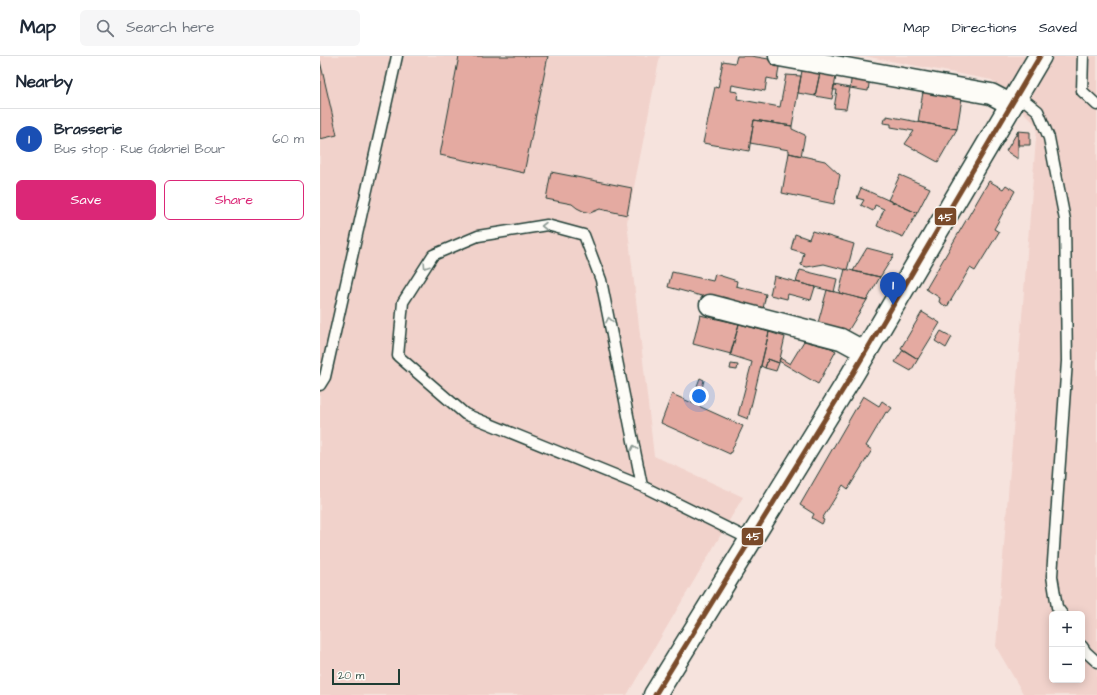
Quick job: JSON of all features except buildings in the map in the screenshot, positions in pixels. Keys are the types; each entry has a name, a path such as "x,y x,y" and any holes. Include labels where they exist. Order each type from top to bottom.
{"main road":[{"path":"655,695 865,352 1040,56"}],"street":[{"path":"779,56 992,94 1015,100"},
{"path":"710,305 841,338 865,352"}],"lane":[{"path":"320,385 325,377 397,56"},
{"path":"1084,56 1082,91 1097,105"},
{"path":"1015,100 1038,112 1049,138 1065,220 1067,361 1052,576 1057,608 1060,611"},
{"path":"642,486 601,280 584,235 547,225 478,236 433,255 403,302 398,356 465,414 642,486 751,540"},
{"path":"1083,647 1097,662"}],"shaded area":[{"path":"320,56 660,56 627,222 654,456 743,497 627,695 320,695"},
{"path":"864,56 1097,56 1097,695 1024,695 996,647 1037,126 992,80"}],"transit line":[{"name":"45","path":"655,695 852,375 1040,56"}],"place":[{"name":"Brasserie","path":"893,305"}]}
